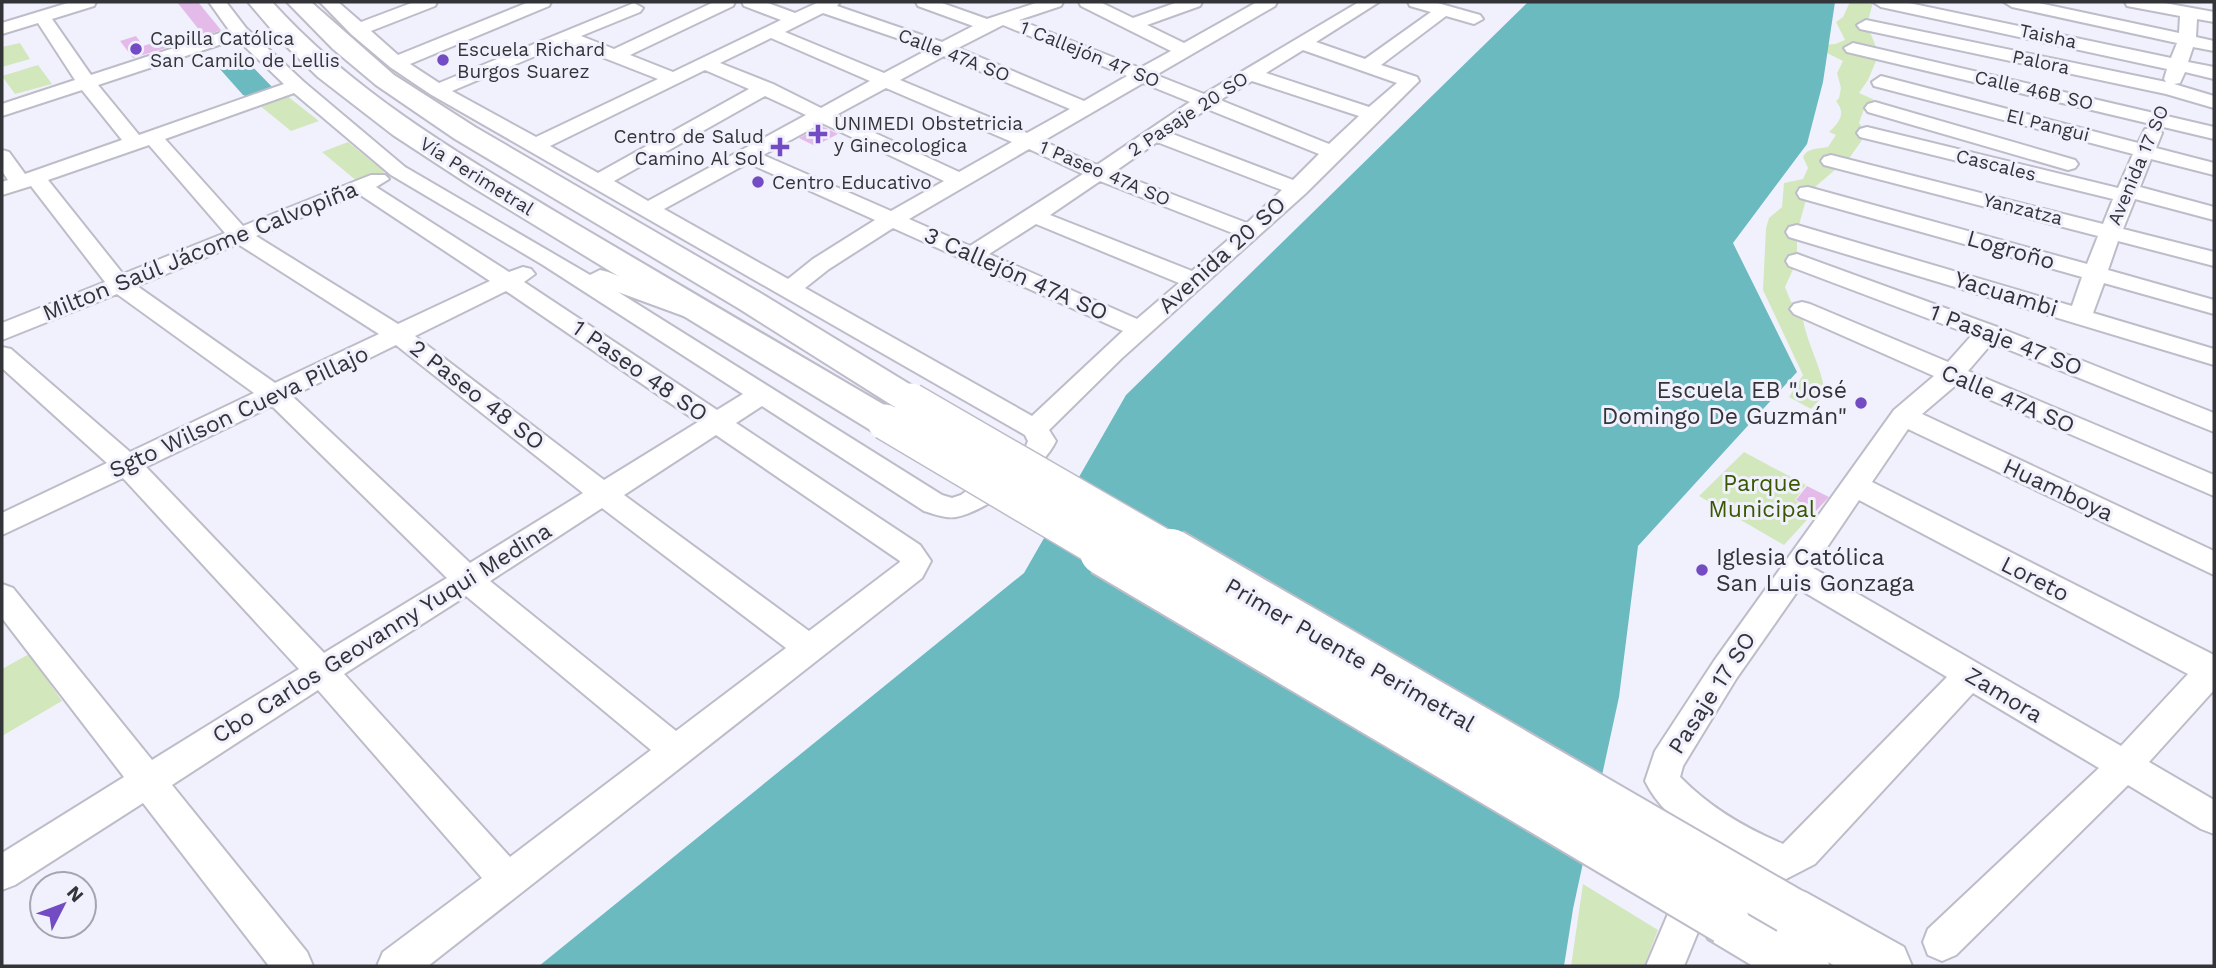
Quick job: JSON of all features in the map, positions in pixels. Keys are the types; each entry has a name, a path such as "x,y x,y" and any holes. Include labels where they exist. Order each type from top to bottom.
{"highway":[{"name":"Vía Perimetral","path":"259,2 277,24 330,76 435,152 717,321 898,412"},
{"name":"Vía Perimetral","path":"298,2 385,80 465,133 750,301 898,412"},
{"name":"Primer Puente Perimetral","path":"898,412 1788,886 1885,966"},
{"name":"Primer Puente Perimetral","path":"898,412 1803,966"}],"street":[{"path":"2,29 42,16 61,6 89,2"},
{"name":"Vía Perimetral","path":"217,2 240,32 297,86 398,171 551,260 934,504 953,508 971,502 1037,452 1042,441 1035,429 437,90 396,63 328,2"},
{"path":"358,30 429,2"},
{"path":"396,63 543,2"},
{"path":"613,55 727,2"},
{"path":"750,2 794,19"},
{"name":"1 Callejón 47 SO","path":"924,2 999,15 1333,153"},
{"path":"655,214 746,155 999,15 1055,2"},
{"path":"1087,2 1184,50"},
{"path":"1132,24 1194,2"},
{"path":"789,290 821,264 893,219 1269,2"},
{"name":"2 Pasaje 20 SO","path":"973,254 1205,101 1370,2"},
{"path":"1416,2 1474,19"},
{"name":"Taisha","path":"1881,2 2214,73"},
{"path":"2133,2 2214,17"},
{"path":"2022,3 2214,46"},
{"path":"536,145 827,4"},
{"name":"Calle 47A SO","path":"827,4 942,48 1084,108"},
{"path":"437,90 567,37 626,5 673,27"},
{"path":"1214,6 1243,18"},
{"path":"1300,43 1367,66 1444,10"},
{"name":"Avenida 17 SO","path":"2080,316 2110,231 2170,89 2187,39 2189,12"},
{"name":"2 Paseo 48 SO","path":"42,16 86,82 239,235 347,306 400,336 603,494 809,648"},
{"name":"Palora","path":"1867,25 2170,89 2214,102"},
{"name":"1 Paseo 47A SO","path":"768,31 1098,173 1250,232"},
{"path":"2,110 240,32"},
{"path":"567,37 673,78"},
{"name":"Calle 46B SO","path":"1853,48 2214,133"},
{"path":"703,63 766,88 818,116 961,181"},
{"name":"Avenida 20 SO","path":"1035,429 1139,329 1297,189 1371,114 1410,80 1367,66"},
{"path":"1251,74 1371,114"},
{"name":"El Pangui","path":"1881,82 2214,169"},
{"path":"19,183 297,86"},
{"path":"599,181 766,88"},
{"path":"1875,108 2129,190"},
{"name":"Cascales","path":"1867,133 2129,190 2214,214"},
{"path":"1156,135 1297,189"},
{"name":"3 Callejón 47A SO","path":"746,155 1139,329"},
{"path":"2,156 19,183 119,284 234,368 276,395 467,579 675,750"},
{"name":"Yanzatza","path":"1831,161 2214,259"},
{"name":"Milton Saúl Jácome Calvopiña","path":"2,332 398,171"},
{"name":"1 Paseo 48 SO","path":"360,186 510,281 715,423 910,553 916,561 911,570 809,648"},
{"name":"Logroño","path":"1808,193 2214,307"},
{"name":"Vía Perimetral","path":"655,214 706,257 750,301"},
{"path":"1034,216 1195,281"},
{"name":"Yacuambi","path":"1797,232 2214,357"},
{"name":"Vía Perimetral","path":"551,260 717,321"},
{"name":"Sgto Wilson Cueva Pillajo","path":"2,526 400,336 551,260"},
{"name":"1 Pasaje 47 SO","path":"1797,261 1988,332 2214,423"},
{"name":"Calle 47A SO","path":"1802,309 2214,486"},
{"name":"Pasaje 17 SO","path":"1788,886 1760,852 1681,804 1662,781 1667,762 1725,670 1903,416 1951,375 1988,332"},
{"path":"2,355 127,465 321,671 509,881"},
{"name":"Cbo Carlos Geovanny Yuqui Medina","path":"2,873 762,394"},
{"name":"Huamboya","path":"1903,416 2214,564"},
{"name":"Loreto","path":"1856,486 2214,671"},
{"name":"Zamora","path":"1795,572 2214,818"},
{"path":"2,596 293,966"},
{"path":"397,966 809,648"},
{"path":"1942,942 2124,766 2214,671"},
{"path":"1788,886 1802,852 1970,675"},
{"path":"1665,966 1720,830"}],"green space":[{"path":"1850,2 1873,2 1867,25 1879,54 1859,93 1873,99 1875,108 1864,109 1859,123 1867,133 1848,160 1832,162 1836,169 1808,193 1797,232 1797,261 1785,287 1791,302 1802,309 1823,383 1825,394 1811,409 1789,397 1803,375 1763,290 1766,228 1769,218 1782,207 1784,183 1803,179 1808,168 1803,157 1805,154 1828,147 1836,135 1829,132 1836,125 1841,113 1836,101 1841,88 1837,73 1843,61 1823,51 1823,45 1845,40 1836,22 1843,17"},
{"path":"20,43 30,59 2,67 2,47"},
{"path":"38,65 52,84 15,94 2,76"},
{"path":"286,95 319,121 291,131 259,105"},
{"path":"348,142 385,172 358,182 322,152"},
{"name":"Parque Municipal","path":"1744,452 1806,485 1795,500 1814,512 1784,545 1699,496"},
{"path":"29,654 62,701 2,736 2,669"},
{"path":"1583,884 1658,930 1644,966 1571,966"}],"water":[{"path":"1528,2 1835,2 1823,82 1807,144 1733,243 1797,372 1638,546 1619,697 1573,909 1564,966 539,966 1024,573 1126,395"},
{"path":"244,58 275,90 248,97 243,95 219,68"}],"building":[{"path":"177,2 198,2 221,30 204,36"},
{"path":"136,36 143,46 176,36 179,44 133,58 120,41"},
{"name":"UNIMEDI Obstetricia y Ginecologica","path":"822,126 838,134 815,146 799,138"},
{"path":"1807,486 1829,497 1816,511 1796,500"}],"place":[{"name":"Capilla Católica San Camilo de Lellis","path":"136,49"},
{"name":"Escuela Richard Burgos Suarez","path":"443,60"},
{"name":"UNIMEDI Obstetricia y Ginecologica","path":"818,134"},
{"name":"Centro de Salud Camino Al Sol","path":"780,147"},
{"name":"Centro Educativo","path":"758,182"},
{"name":"Escuela EB \"José Domingo De Guzmán\"","path":"1861,403"},
{"name":"Iglesia Católica San Luis Gonzaga","path":"1702,570"}]}
